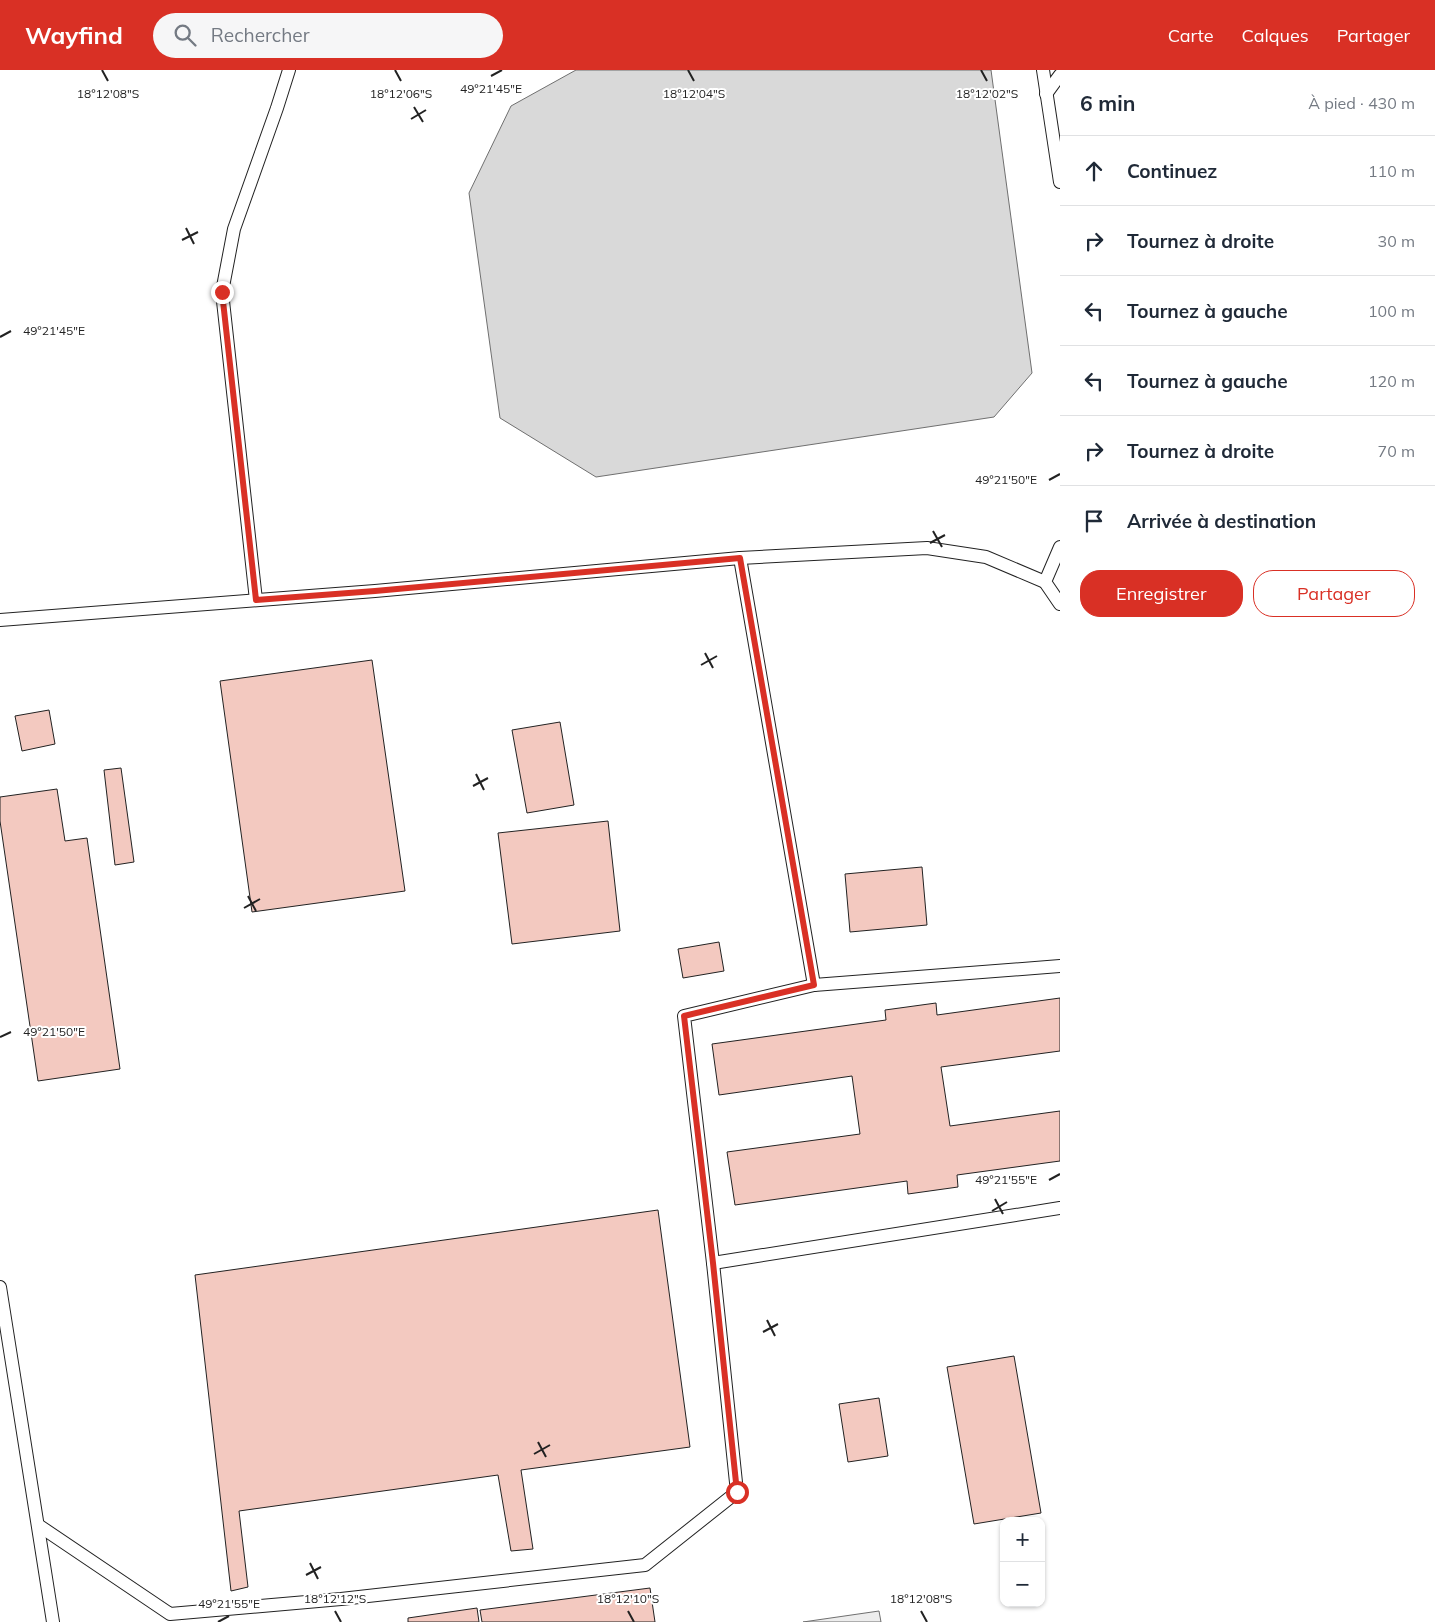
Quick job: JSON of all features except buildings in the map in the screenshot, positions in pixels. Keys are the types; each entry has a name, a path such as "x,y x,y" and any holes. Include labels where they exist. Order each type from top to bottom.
{"lane":[{"path":"256,600 222,292 234,228 289,70"},
{"path":"1044,70 1060,182"},
{"path":"1046,94 1060,75"},
{"path":"1044,582 1060,547"},
{"path":"0,620 375,591 740,558 927,548 986,557 1044,582 1060,604"},
{"path":"740,558 814,985"},
{"path":"38,1525 170,1614 341,1599 645,1564 737,1492 684,1016 814,985 1060,966"},
{"path":"713,1263 1060,1208"},
{"path":"0,1287 53,1622"}],"shaded area":[{"path":"576,70 991,70 1032,373 994,417 596,477 500,418 469,193 511,106"},
{"path":"879,1611 881,1622 803,1622"}],"route":[{"path":"222,292 256,600 740,558 814,985 684,1016 737,1492"}]}
